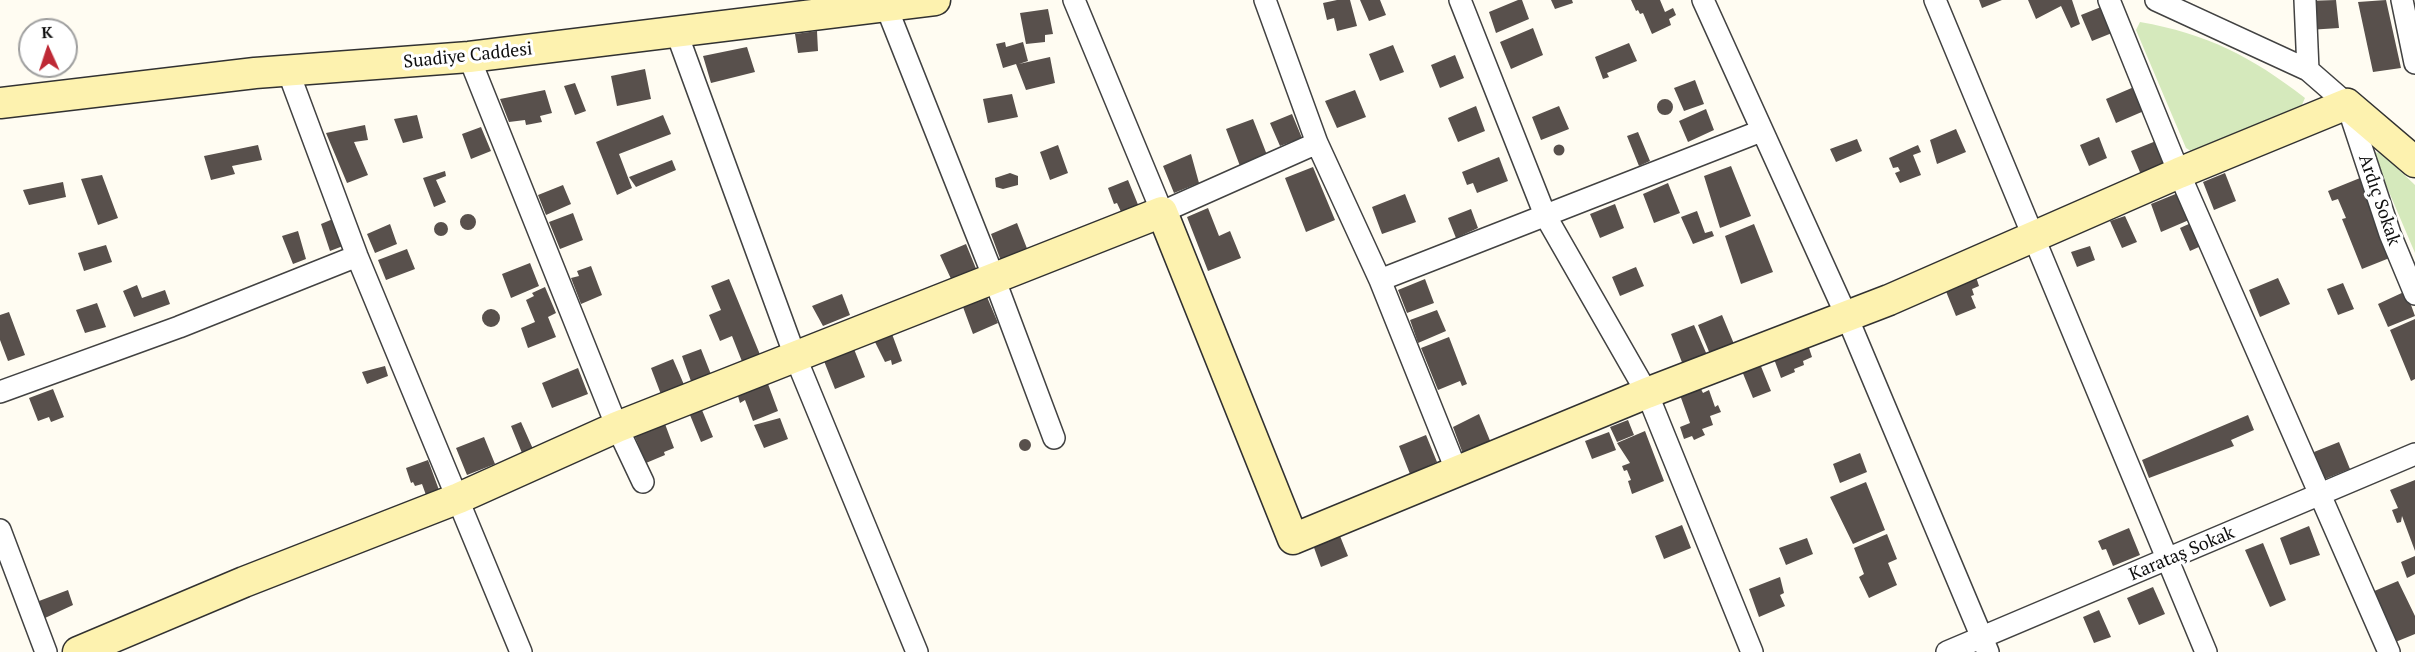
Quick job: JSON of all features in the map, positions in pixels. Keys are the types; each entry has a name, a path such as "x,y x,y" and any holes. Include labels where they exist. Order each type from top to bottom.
{"street":[{"name":"Suadiye Caddesi","path":"0,103 288,71 469,57 935,0"},
{"path":"1074,0 1293,539 1647,393 1846,317 2033,238 2179,172 2346,104"},
{"path":"1265,0 1317,143 1380,280 1457,472"},
{"path":"1460,0 1545,215 1647,393 1752,652"},
{"path":"1703,0 1846,317 1985,645"},
{"path":"1935,0 2206,652"},
{"path":"2109,0 2179,172 2389,652"},
{"path":"2156,0 2308,70 2415,162"},
{"path":"2305,0 2308,70"},
{"path":"2402,0 2415,63"},
{"path":"886,6 994,278 1054,438"},
{"path":"676,32 795,356 917,652"},
{"path":"469,57 617,427 643,482"},
{"path":"288,71 357,256 521,652"},
{"name":"Ardıç Sokak","path":"2346,104 2390,234 2415,294"},
{"path":"1380,280 1761,131"},
{"path":"78,652 244,582 459,498 617,427 1161,212 1317,143"},
{"path":"0,392 179,327 357,256"},
{"name":"Karataş Sokak","path":"1947,652 1985,645 2168,560 2415,454"},
{"path":"0,530 46,652"}],"green space":[{"path":"2140,22 2207,40 2247,59 2305,98 2300,109 2194,153 2186,148 2136,30"},
{"path":"2372,152 2381,153 2415,185 2415,253"}],"building":[{"path":"1350,0 1357,26 1337,31 1334,18 1327,20 1323,3"},
{"path":"1360,0 1380,0 1386,15 1369,21"},
{"path":"1522,0 1529,19 1496,33 1489,12"},
{"path":"1551,0 1572,0 1573,3 1555,9"},
{"path":"1631,0 1660,0 1665,12 1673,8 1676,15 1669,19 1671,25 1652,34 1643,13 1636,11"},
{"path":"1979,0 2002,0 1982,8"},
{"path":"2028,0 2072,0 2080,24 2071,28 2061,6 2036,19"},
{"path":"2336,0 2339,28 2308,30 2306,1"},
{"path":"2386,0 2401,68 2373,72 2358,2"},
{"path":"2101,7 2112,33 2092,41 2081,15"},
{"path":"1048,9 1053,34 1045,35 1045,42 1026,44 1020,13"},
{"path":"1533,28 1543,55 1511,69 1500,42"},
{"path":"817,31 818,51 798,53 795,34"},
{"path":"1005,42 1006,47 1023,42 1028,61 1019,64 1050,57 1055,83 1026,90 1016,64 1003,68 996,44"},
{"path":"1629,43 1637,61 1607,73 1609,77 1603,79 1595,57"},
{"path":"1393,45 1404,72 1380,81 1369,54"},
{"path":"747,47 755,72 711,83 703,56"},
{"path":"1455,55 1464,78 1440,88 1431,65"},
{"path":"645,69 651,99 617,106 611,76"},
{"path":"1695,80 1704,104 1684,111 1674,88"},
{"path":"575,83 586,111 575,115 564,86"},
{"path":"2134,87 2144,111 2116,123 2106,99"},
{"path":"545,90 552,113 540,116 542,122 526,125 525,120 509,122 500,99"},
{"path":"1355,90 1366,117 1337,128 1325,101"},
{"path":"1012,94 1018,117 988,123 983,99"},
{"path":"1662,99 1668,99 1673,107 1671,113 1662,115 1657,110 1657,104"},
{"path":"1476,106 1485,131 1458,142 1448,118"},
{"path":"1559,106 1569,129 1541,140 1532,117"},
{"path":"1706,109 1714,130 1688,142 1679,121"},
{"path":"1292,114 1302,138 1280,146 1270,123"},
{"path":"417,115 423,138 403,143 394,119"},
{"path":"663,115 671,134 619,154 632,188 617,195 596,142"},
{"path":"1253,119 1267,155 1240,166 1226,129"},
{"path":"365,125 368,140 354,142 368,175 347,183 326,133"},
{"path":"481,127 491,151 471,159 462,134"},
{"path":"1956,129 1966,152 1937,164 1930,140"},
{"path":"1638,132 1650,161 1639,166 1627,136"},
{"path":"2099,137 2107,158 2089,166 2080,145"},
{"path":"1857,139 1862,151 1836,162 1830,149"},
{"path":"2156,141 2167,166 2142,177 2131,151"},
{"path":"1559,144 1565,150 1559,156 1553,150"},
{"path":"258,145 262,160 232,166 235,174 211,180 204,156"},
{"path":"1058,145 1068,173 1050,180 1040,152"},
{"path":"1918,145 1921,152 1913,155 1921,175 1900,183 1895,173 1900,171 1898,167 1893,168 1889,158"},
{"path":"1191,154 1199,183 1174,193 1163,166"},
{"path":"1499,157 1508,181 1477,193 1473,183 1467,185 1462,172"},
{"path":"672,160 676,170 636,187 629,177"},
{"path":"1731,166 1751,216 1720,228 1704,176"},
{"path":"1313,167 1335,220 1306,232 1285,178"},
{"path":"445,171 446,176 436,180 446,202 434,207 423,178"},
{"path":"1010,173 1018,176 1018,185 1003,189 996,187 995,178"},
{"path":"2225,173 2236,201 2214,210 2203,182"},
{"path":"102,175 118,218 98,225 81,179"},
{"path":"2360,178 2392,257 2362,269 2342,219 2346,218 2338,199 2332,201 2328,191"},
{"path":"1128,180 1139,207 1122,214 1117,203 1114,204 1108,188"},
{"path":"63,182 66,197 29,205 23,190"},
{"path":"1668,183 1680,213 1654,223 1643,194"},
{"path":"563,185 571,204 546,215 538,195"},
{"path":"2178,193 2189,220 2161,232 2151,204"},
{"path":"1405,194 1416,222 1382,234 1372,207"},
{"path":"1615,204 1624,228 1600,238 1590,214"},
{"path":"1208,208 1219,236 1230,231 1241,258 1208,271 1187,217"},
{"path":"1471,209 1478,228 1456,238 1448,218"},
{"path":"1697,211 1705,233 1712,231 1714,236 1693,244 1681,217"},
{"path":"573,213 583,240 560,249 549,222"},
{"path":"468,214 476,222 468,230 460,222"},
{"path":"2125,216 2137,242 2122,248 2110,221"},
{"path":"333,219 343,246 330,251 321,224"},
{"path":"438,222 444,222 448,229 444,236 438,236 434,232 434,226"},
{"path":"1017,223 1028,251 1001,261 991,234"},
{"path":"2191,223 2201,246 2190,251 2180,228"},
{"path":"390,224 397,244 375,253 367,234"},
{"path":"1754,224 1773,272 1741,284 1725,236"},
{"path":"298,231 306,259 293,264 282,236"},
{"path":"966,244 977,271 952,281 940,255"},
{"path":"106,245 112,262 84,271 78,253"},
{"path":"2090,246 2095,260 2077,267 2071,252"},
{"path":"407,249 415,269 386,280 378,260"},
{"path":"530,263 539,286 511,298 502,274"},
{"path":"591,266 602,295 581,304 571,278 579,276 577,271"},
{"path":"1636,267 1644,286 1620,296 1612,277"},
{"path":"1976,277 1979,286 1972,289 1974,295 1971,296 1976,308 1956,316 1945,289"},
{"path":"2278,278 2290,304 2260,317 2249,290"},
{"path":"729,279 761,357 743,364 732,336 720,341 709,315 721,310 711,286"},
{"path":"1425,279 1434,303 1407,313 1398,290"},
{"path":"2343,283 2354,309 2338,315 2327,289"},
{"path":"137,285 142,298 165,290 170,304 134,317 123,291"},
{"path":"545,287 556,313 548,317 556,337 528,348 521,328 535,322 526,300 534,296 532,293"},
{"path":"2406,291 2415,316 2388,327 2378,304"},
{"path":"842,294 850,315 823,326 812,306"},
{"path":"987,297 998,323 973,334 963,307"},
{"path":"97,303 106,327 85,333 76,310"},
{"path":"491,309 497,312 500,318 497,324 491,327 485,324 482,318 485,312"},
{"path":"1437,310 1446,331 1418,343 1410,320"},
{"path":"9,312 25,355 8,361 0,340 0,315"},
{"path":"1722,315 1734,344 1710,354 1698,325"},
{"path":"2415,319 2415,379 2411,381 2390,330"},
{"path":"1694,325 1707,355 1683,365 1671,334"},
{"path":"892,334 902,361 892,365 891,360 885,362 875,342"},
{"path":"1449,337 1467,384 1462,386 1460,381 1438,390 1421,348"},
{"path":"1808,345 1812,357 1803,361 1804,365 1794,369 1795,372 1781,378 1774,359"},
{"path":"701,349 712,377 692,384 682,356"},
{"path":"854,349 865,377 835,389 824,361"},
{"path":"673,359 685,387 662,397 651,368"},
{"path":"1760,364 1771,391 1753,398 1742,371"},
{"path":"385,366 388,376 367,384 362,372"},
{"path":"578,368 588,394 552,408 542,383"},
{"path":"768,384 778,411 753,421 745,400 740,403 738,396"},
{"path":"1700,387 1703,393 1709,390 1715,407 1718,405 1721,412 1710,416 1713,425 1702,429 1705,435 1694,440 1692,436 1684,439 1680,427 1690,423 1680,395"},
{"path":"53,389 64,417 51,422 49,417 38,421 29,398"},
{"path":"702,410 713,437 701,442 690,415"},
{"path":"1479,414 1491,443 1463,454 1453,427"},
{"path":"2248,415 2254,430 2231,440 2234,446 2149,478 2142,460"},
{"path":"780,418 788,439 764,448 754,425"},
{"path":"1628,420 1634,435 1617,442 1610,427"},
{"path":"521,422 533,449 522,453 511,426"},
{"path":"665,424 674,448 664,452 665,455 646,463 635,437"},
{"path":"1645,431 1664,481 1632,494 1628,481 1631,480 1627,470 1624,471 1622,466 1630,463 1617,443"},
{"path":"1609,432 1616,450 1592,459 1585,441"},
{"path":"1426,435 1437,462 1410,474 1399,446"},
{"path":"484,437 495,464 467,475 456,448"},
{"path":"1025,439 1031,445 1025,451 1019,445"},
{"path":"2339,442 2350,469 2325,479 2314,452"},
{"path":"1860,453 1867,472 1840,483 1833,464"},
{"path":"428,460 439,490 426,495 422,484 415,486 413,482 411,483 406,468"},
{"path":"2415,480 2415,551 2402,516 2401,522 2397,523 2392,510 2398,508 2390,490"},
{"path":"1866,482 1885,530 1853,544 1830,497"},
{"path":"1682,525 1691,548 1664,559 1655,536"},
{"path":"2309,526 2320,555 2290,565 2280,538"},
{"path":"2129,528 2140,555 2113,566 2106,549 2102,550 2098,541"},
{"path":"1338,531 1348,556 1321,567 1312,542"},
{"path":"1887,534 1897,559 1888,563 1897,585 1869,598 1859,577 1864,574 1854,548"},
{"path":"1807,538 1813,554 1786,565 1779,548"},
{"path":"2263,543 2286,600 2270,607 2245,550"},
{"path":"2415,556 2415,574 2407,578 2401,562"},
{"path":"1780,577 1784,593 1780,595 1785,606 1759,617 1749,589"},
{"path":"2398,581 2415,616 2415,634 2393,643 2372,592"},
{"path":"2153,587 2165,614 2139,625 2127,598"},
{"path":"68,590 73,605 45,618 39,601"},
{"path":"2099,610 2111,637 2094,643 2083,617"}]}
